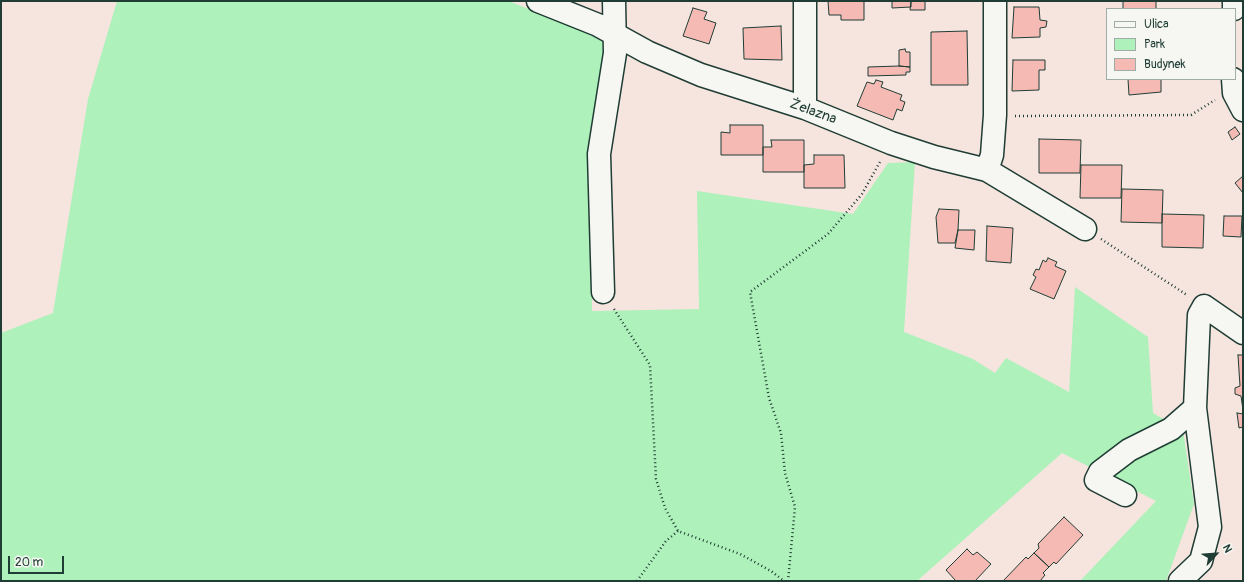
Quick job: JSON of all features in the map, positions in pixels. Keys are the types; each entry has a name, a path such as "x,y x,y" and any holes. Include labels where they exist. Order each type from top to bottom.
{"street":[{"name":"Żelazna","path":"538,1 598,25 647,52 701,75 805,108 891,143 934,157 987,170 1085,229"},
{"path":"603,292 599,154 615,53 614,1"},
{"path":"804,1 805,108"},
{"path":"987,170 992,155 995,115 995,1"},
{"path":"1180,581 1201,561 1210,527 1195,408 1199,315 1204,306 1243,333"},
{"path":"1125,495 1096,480 1100,472 1129,450 1171,429 1195,408"}],"path":[{"path":"995,115 1191,116 1224,95 1237,94"},
{"path":"788,581 795,507 785,472 781,433 769,398 750,292 828,234 862,194 891,143"},
{"path":"1085,229 1204,306"},
{"path":"603,292 650,364 656,479 665,508 678,531 740,554 771,571 784,581"},
{"path":"637,581 666,541 678,531"}],"green space":[{"path":"117,1 508,1 605,38 591,149 592,311 699,309 697,191 853,214 888,163 915,162 904,332 973,359 995,373 1006,358 1069,392 1075,287 1148,337 1153,413 1183,430 1194,504 1166,581 1080,581 1156,501 1062,453 917,581 1,581 1,333 53,313 88,99"}],"building":[{"path":"828,1 864,1 864,20 841,20 841,15 829,15"},
{"path":"892,1 911,1 911,7 892,8"},
{"path":"911,1 925,1 925,10 910,10"},
{"path":"1123,1 1156,1 1156,8 1123,8"},
{"path":"1014,7 1039,7 1040,20 1047,21 1046,27 1040,28 1040,37 1012,38"},
{"path":"693,8 707,12 704,19 716,23 709,44 683,36"},
{"path":"781,26 782,60 744,59 743,28"},
{"path":"967,31 968,85 931,85 931,32"},
{"path":"905,49 906,52 910,52 910,67 899,66 899,50"},
{"path":"1013,60 1045,60 1045,70 1039,70 1039,90 1012,91"},
{"path":"868,67 910,67 910,72 906,72 906,75 868,76"},
{"path":"876,80 883,82 881,87 902,95 900,100 905,102 902,111 897,109 893,120 857,106 867,82 874,84"},
{"path":"1128,80 1161,80 1161,92 1129,95"},
{"path":"730,125 763,125 763,155 721,155 721,132 730,133"},
{"path":"1235,127 1240,134 1232,140 1228,132"},
{"path":"1039,139 1081,140 1080,173 1039,173"},
{"path":"771,140 804,140 804,172 763,172 763,147 772,147"},
{"path":"814,155 844,155 845,188 804,188 804,165 814,164"},
{"path":"1081,165 1122,165 1121,198 1080,198"},
{"path":"1243,176 1243,193 1235,183"},
{"path":"1122,189 1163,190 1162,223 1121,222"},
{"path":"939,209 959,210 958,230 955,243 938,243 936,217"},
{"path":"1162,214 1204,215 1203,248 1162,247"},
{"path":"1224,216 1242,216 1241,237 1223,236"},
{"path":"987,226 1013,228 1011,263 986,261"},
{"path":"958,230 975,230 974,250 955,248"},
{"path":"1048,258 1057,262 1055,266 1066,271 1054,299 1030,289 1036,277 1033,275 1036,269 1039,270 1043,260 1046,262"},
{"path":"1238,355 1243,355 1243,410 1241,396 1235,394 1235,388 1240,386"},
{"path":"1237,413 1243,414 1243,427 1239,428"},
{"path":"1064,517 1083,535 1056,564 1054,562 1049,567 1034,553 1039,548 1038,544"},
{"path":"967,549 973,555 977,552 991,564 975,581 956,581 946,570"},
{"path":"1034,553 1049,567 1043,573 1045,575 1040,581 1003,581 1026,557 1028,559"}]}
